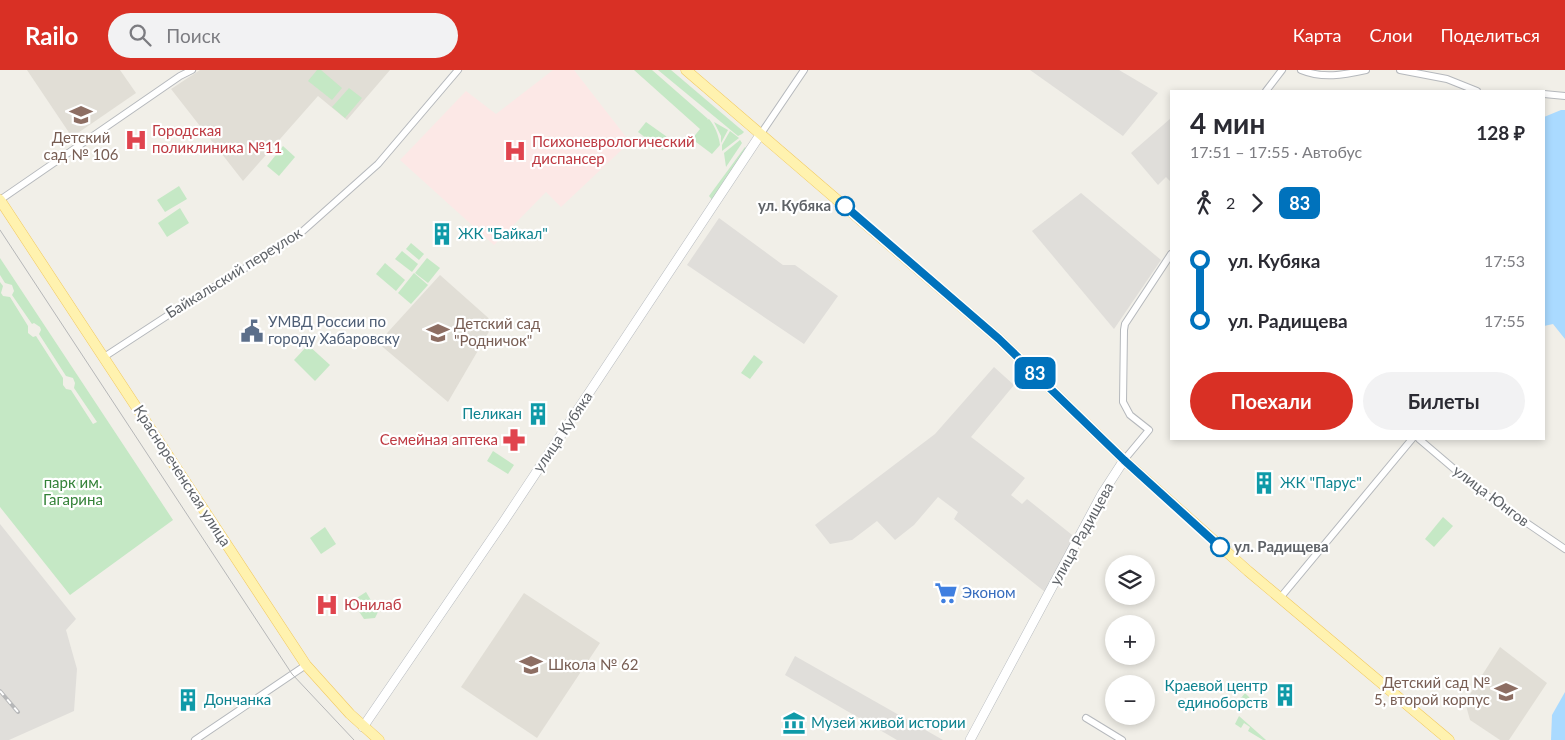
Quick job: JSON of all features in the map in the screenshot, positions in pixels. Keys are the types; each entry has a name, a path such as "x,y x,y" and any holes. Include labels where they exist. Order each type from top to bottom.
{"main road":[{"path":"686,70 999,339 1124,460 1280,598 1449,740"},
{"name":"Краснореченская улица","path":"0,200 306,665 326,690 363,727 379,740"}],"street":[{"path":"0,200 180,76 192,70"},
{"name":"Байкальский переулок","path":"104,357 295,238 378,164 458,70"},
{"path":"760,135 804,70"},
{"path":"1267,90 1282,70"},
{"path":"1301,70 1313,74 1340,76 1366,70"},
{"path":"1400,70 1447,79 1474,90"},
{"path":"1545,94 1565,96"},
{"name":"улица Кубяка","path":"363,727 504,521 760,135"},
{"name":"улица Радищева","path":"970,740 1102,494 1124,460 1148,430 1130,416 1123,402 1124,326 1170,256"},
{"path":"1280,598 1411,440"},
{"name":"улица Юнгов","path":"1420,440 1480,491 1565,549"},
{"path":"195,740 306,665"},
{"path":"1086,718 1122,740"}],"shaded area":[{"name":"Детский сад № 106","path":"27,70 120,70 136,93 72,137"},
{"path":"200,70 390,70 347,120 318,96 243,181 171,89"},
{"name":"Психоневрологический диспансер","path":"553,70 574,70 630,142 561,207 546,192 494,245 400,160 466,91 496,114"},
{"path":"1030,70 1119,70 1158,93 1123,136"},
{"path":"1170,119 1170,181 1166,177 1158,185 1131,153"},
{"path":"1081,193 1161,260 1114,329 1032,231"},
{"path":"719,218 783,265 795,265 838,296 804,344 687,265"},
{"name":"Детский сад \"Родничок\"","path":"440,275 494,323 448,402 378,343"},
{"path":"994,367 1014,385 971,437 1025,478 1011,495 1022,504 1027,499 1076,538 1045,592 954,519 958,512 938,497 914,525 895,540 877,521 852,540 830,544 815,525 935,434"},
{"path":"0,524 76,619 66,630 77,669 74,711 9,740 0,740"},
{"name":"Школа № 62","path":"524,593 600,643 537,738 461,687"},
{"name":"Детский сад № 5, второй корпус","path":"1500,647 1547,683 1509,740 1500,740 1470,720 1465,702"},
{"path":"795,656 943,740 897,740 785,675"}],"green space":[{"path":"317,70 321,70 342,88 332,100 308,81"},
{"path":"634,70 652,70 707,120 709,119 719,138 720,145 712,154 692,139 700,129"},
{"path":"658,70 671,70 744,132 738,136"},
{"path":"349,88 362,98 345,118 332,107"},
{"path":"646,122 670,139 662,150 638,132"},
{"path":"714,122 728,130 721,143 721,136"},
{"path":"730,131 739,138 722,151 722,145"},
{"path":"740,140 742,143 726,167 724,153"},
{"path":"283,146 295,157 279,176 267,166"},
{"path":"746,148 713,201 709,196"},
{"path":"179,186 187,199 165,212 157,200"},
{"path":"180,208 189,223 167,237 158,223"},
{"path":"411,243 424,254 419,260 406,249"},
{"path":"402,251 418,264 412,272 395,259"},
{"name":"парк им. Гагарина","path":"0,258 173,520 70,595 0,507 0,282 3,286 1,293 3,296 10,297 28,326 28,333 33,337 36,336 63,378 63,385 66,389 71,390 93,424 97,422 74,388 73,378 66,376 39,334 40,327 34,323 32,324 12,295 14,291 12,285 5,283 0,275"},
{"path":"427,258 440,268 428,283 415,273"},
{"path":"385,263 405,280 396,291 376,274"},
{"path":"414,273 428,285 411,304 398,293"},
{"path":"308,345 330,365 315,381 294,360"},
{"path":"754,355 763,362 750,379 741,373"},
{"path":"493,451 514,465 508,474 487,461"},
{"path":"1443,517 1453,526 1434,547 1425,539"},
{"path":"325,527 336,544 321,554 310,538"},
{"path":"366,592 378,612 375,618 364,619 352,601"},
{"path":"1245,693 1250,698 1246,702 1250,705 1245,710 1238,702"},
{"path":"1239,716 1266,740 1248,731 1250,727 1244,723 1241,728 1235,724"}],"water":[{"path":"1565,110 1565,339 1553,324 1545,326 1545,117"},
{"path":"1565,692 1565,740 1551,740 1552,715"}],"tram line":[{"path":"0,230 292,674 354,740"}],"railway":[{"path":"0,691 18,712"}],"bus line":[{"name":"83","path":"845,206 999,339 1124,460 1220,547"}],"place":[{"name":"Детский сад № 106","path":"81,115"},
{"name":"Городская поликлиника №11","path":"136,140"},
{"name":"Психоневрологический диспансер","path":"515,151"},
{"name":"ул. Кубяка","path":"845,206"},
{"name":"ЖК \"Байкал\"","path":"442,234"},
{"name":"УМВД России по городу Хабаровску","path":"252,331"},
{"name":"Детский сад \"Родничок\"","path":"438,333"},
{"name":"Пеликан","path":"538,414"},
{"name":"Семейная аптека","path":"514,440"},
{"name":"ЖК \"Парус\"","path":"1264,483"},
{"name":"ул. Радищева","path":"1220,547"},
{"name":"Эконом","path":"946,593"},
{"name":"Юнилаб","path":"327,605"},
{"name":"Школа № 62","path":"531,665"},
{"name":"Детский сад № 5, второй корпус","path":"1506,692"},
{"name":"Краевой центр единоборств","path":"1285,695"},
{"name":"Дончанка","path":"188,700"},
{"name":"Музей живой истории","path":"794,723"}]}
